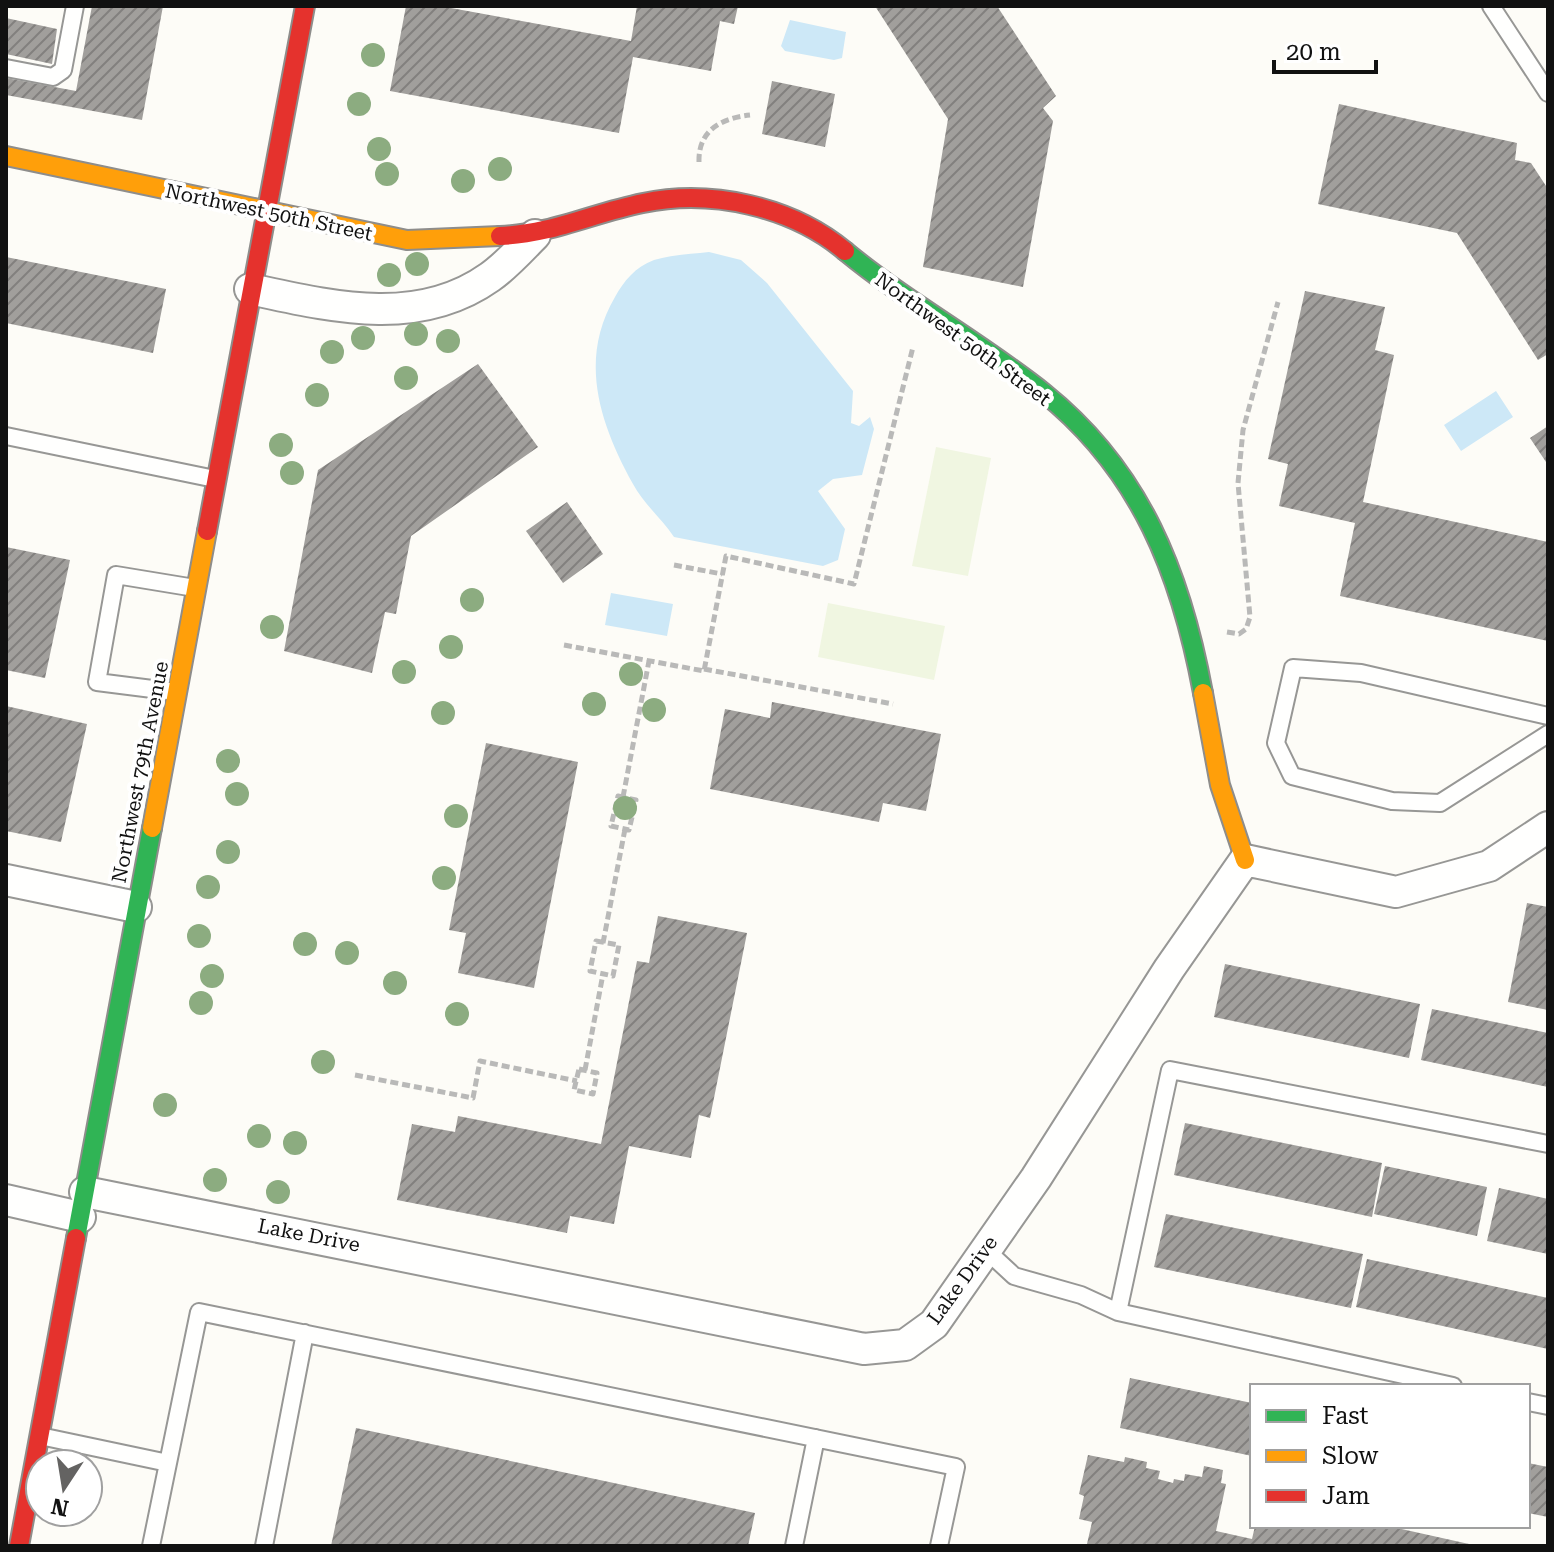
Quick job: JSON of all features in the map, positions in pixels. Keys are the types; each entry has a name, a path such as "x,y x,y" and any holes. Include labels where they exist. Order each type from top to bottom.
{"street":[{"name":"Northwest 79th Avenue","path":"19,1546 250,289 305,6"},
{"name":"Northwest 50th Street","path":"6,156 407,240 535,235 643,203 699,197 757,206 825,234 922,310 1045,394 1117,465 1164,549 1195,649 1220,785 1245,860"},
{"name":"Northwest 50th Street","path":"250,289 332,306 407,309 448,297 490,278 535,235"},
{"path":"1245,860 1396,892 1489,866 1548,827"},
{"name":"Lake Drive","path":"6,1200 82,1204 864,1349 905,1345 934,1324 1036,1178 1169,969 1245,860"},
{"path":"6,880 136,907"}],"lane":[{"path":"6,68 53,77 63,70 75,6"},
{"path":"1491,6 1548,93"},
{"path":"6,436 217,479"},
{"path":"178,692 97,682 113,591 116,575 197,588"},
{"path":"1548,716 1361,673 1293,668 1276,743 1292,776 1392,801 1440,803 1548,734"},
{"path":"1118,1312 1170,1070 1548,1144"},
{"path":"985,1249 1014,1276 1081,1295 1118,1312 1444,1384"},
{"path":"151,1546 199,1312 956,1467 939,1546"},
{"path":"264,1546 305,1333"},
{"path":"39,1436 168,1463"},
{"path":"794,1546 816,1438"}],"path":[{"path":"699,197 701,142 715,125 728,117 750,115"},
{"path":"1182,606 1231,634 1246,629 1250,617 1238,483 1243,430 1278,302"},
{"path":"704,669 726,556 854,584 922,310"},
{"path":"674,565 722,574"},
{"path":"564,645 893,704"},
{"path":"623,797 649,660"},
{"path":"618,796 636,800 629,830 625,829 611,826 618,796"},
{"path":"603,943 625,829"},
{"path":"596,941 619,945 613,976 603,974 590,971 596,941"},
{"path":"585,1070 603,974"},
{"path":"355,1075 473,1098 480,1061 577,1081"},
{"path":"579,1069 597,1073 593,1094 574,1090 577,1081 579,1069"}],"green space":[{"path":"936,447 991,458 968,576 912,566"},
{"path":"828,603 945,626 934,680 818,657"}],"water":[{"path":"790,20 846,32 842,58 834,60 785,51 781,46"},
{"path":"709,252 741,260 767,283 853,391 851,423 859,426 870,417 874,429 862,475 833,479 818,491 845,529 838,560 823,566 674,537 637,491 611,438 598,392 596,368 604,321 615,297 631,275 647,263 667,257"},
{"path":"1496,391 1513,417 1461,451 1444,425"},
{"path":"611,593 673,604 667,636 605,625"}],"building":[{"path":"92,6 163,6 142,120 6,95 6,78 76,91"},
{"path":"406,6 440,6 631,41 637,6 738,6 734,24 720,21 711,71 633,57 619,133 390,91"},
{"path":"875,6 997,6 1056,96 1043,108 1053,121 1023,287 923,267 948,119"},
{"path":"6,18 57,29 52,64 6,54"},
{"path":"772,81 835,94 825,147 762,134"},
{"path":"1339,104 1517,143 1515,160 1531,163 1548,189 1548,354 1538,360 1457,233 1318,204"},
{"path":"6,257 166,289 153,353 6,323"},
{"path":"1305,291 1385,307 1375,350 1394,355 1363,502 1548,542 1548,641 1340,596 1355,523 1279,506 1288,464 1268,459"},
{"path":"478,364 538,447 411,536 396,614 385,612 372,673 284,651 318,470"},
{"path":"1548,426 1548,465 1530,438"},
{"path":"567,502 603,554 563,583 526,531"},
{"path":"6,547 70,560 45,678 6,670"},
{"path":"772,702 941,734 926,811 883,803 879,822 710,789 725,709 770,718"},
{"path":"6,706 87,724 61,842 6,831"},
{"path":"486,743 578,762 534,988 458,973 466,933 449,930"},
{"path":"1527,903 1548,907 1548,1010 1508,1002"},
{"path":"658,916 747,933 710,1118 699,1115 691,1158 629,1146 614,1224 570,1216 567,1233 397,1200 412,1124 455,1132 458,1116 601,1144 637,961 649,963"},
{"path":"1225,964 1420,1004 1409,1058 1214,1017"},
{"path":"1432,1009 1548,1033 1548,1087 1421,1060"},
{"path":"1185,1123 1382,1163 1372,1217 1174,1175"},
{"path":"1385,1166 1487,1187 1477,1236 1374,1214"},
{"path":"1499,1188 1548,1199 1548,1254 1487,1241"},
{"path":"1166,1214 1363,1254 1351,1308 1154,1267"},
{"path":"1367,1259 1548,1298 1548,1349 1356,1307"},
{"path":"1130,1378 1250,1403 1250,1456 1120,1428"},
{"path":"356,1428 755,1513 748,1546 331,1546"},
{"path":"1088,1455 1124,1462 1125,1457 1147,1462 1146,1468 1160,1471 1158,1479 1173,1483 1174,1479 1184,1481 1185,1474 1202,1477 1204,1466 1223,1470 1221,1483 1226,1484 1216,1531 1252,1539 1255,1528 1397,1528 1478,1546 1087,1544 1092,1522 1079,1519 1084,1496 1079,1494"},
{"path":"1530,1463 1548,1467 1548,1517 1530,1513"}],"traffic: fast":[{"path":"845,251 1044,393 1078,423 1107,456 1152,528 1169,566 1183,607 1203,693"},
{"path":"76,1238 152,828"}],"traffic: slow":[{"path":"6,156 407,240 500,236"},
{"path":"152,828 207,531"},
{"path":"1203,693 1220,785 1245,860"}],"traffic: jam":[{"path":"207,531 305,6"},
{"path":"500,236 555,227 643,203 696,198 723,200 775,212 824,235 845,251"},
{"path":"19,1546 76,1238"}]}
